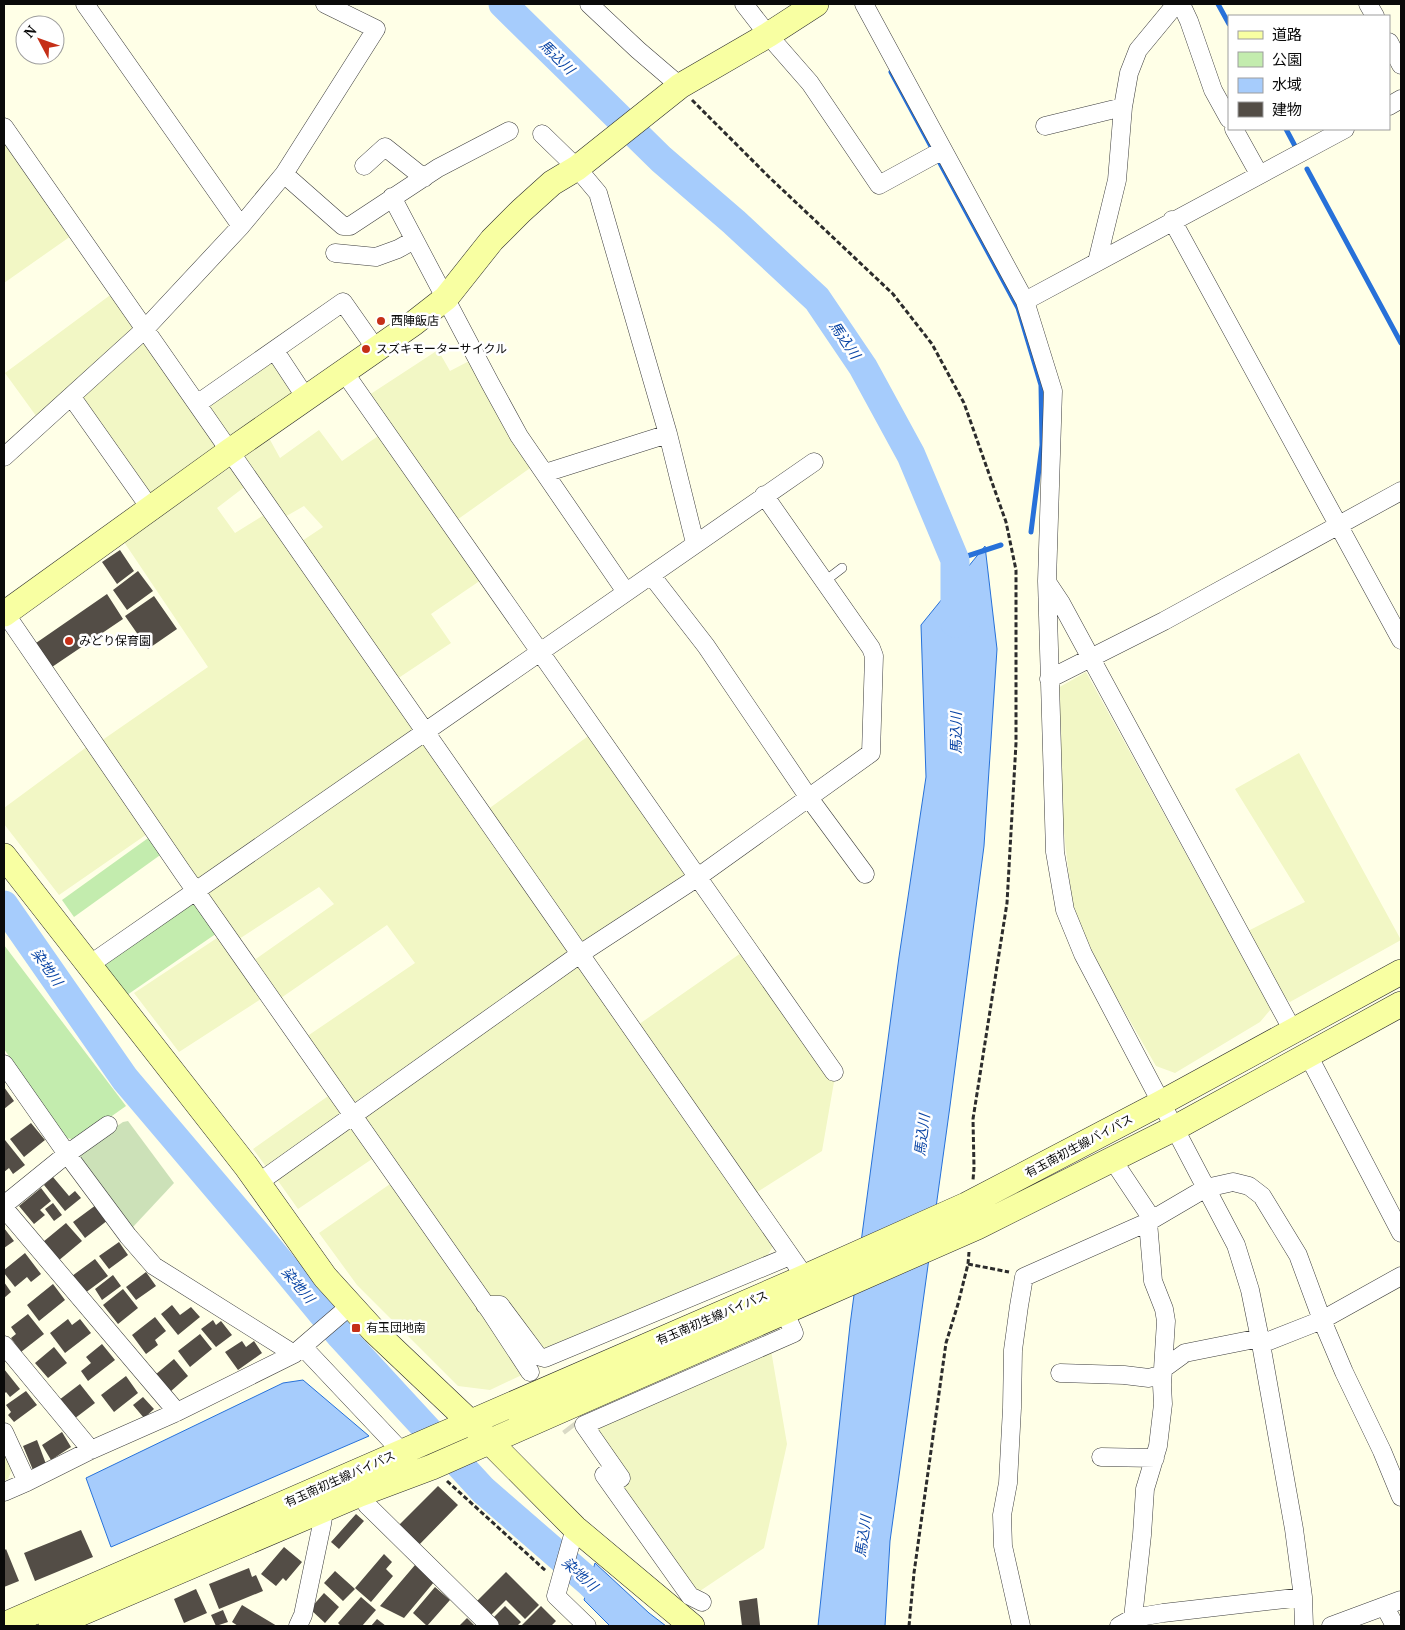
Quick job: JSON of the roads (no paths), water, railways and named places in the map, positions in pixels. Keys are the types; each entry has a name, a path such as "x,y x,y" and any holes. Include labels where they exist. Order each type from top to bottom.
{"street":[{"path":"85,4 241,226"},
{"path":"4,457 144,330 241,226 284,174 376,29 326,4"},
{"path":"589,4 680,86"},
{"path":"744,4 810,84 879,185 942,150"},
{"path":"530,1372 486,1305 352,1116 5,613 446,298 492,240 515,217 552,184 577,168 680,86 768,35 816,4"},
{"path":"864,4 1025,301 1053,391 1047,581 1049,679 1055,852 1065,910 1083,954 1236,1245 1250,1290 1294,1529 1303,1597 1304,1626"},
{"path":"1097,262 1117,180 1123,107 1129,73 1138,50 1176,4"},
{"path":"1181,4 1189,21 1213,90 1228,117"},
{"path":"1390,44 1401,65"},
{"path":"1390,105 1401,99"},
{"path":"1045,126 1123,107"},
{"path":"4,127 790,1256 815,1273"},
{"path":"1235,130 1259,174"},
{"path":"1025,301 1172,220 1343,130"},
{"path":"284,174 344,226 350,226 438,168 509,131"},
{"path":"542,134 577,168 598,193 668,434 695,543"},
{"path":"364,166 385,148 424,178"},
{"path":"392,197 519,436 626,592"},
{"path":"1172,220 1401,640"},
{"path":"336,253 376,257 398,249 414,240"},
{"path":"197,404 343,302 376,349"},
{"path":"275,351 306,398"},
{"path":"344,372 834,1072"},
{"path":"71,396 150,508"},
{"path":"545,473 668,434"},
{"path":"89,965 814,462"},
{"path":"1049,679 1180,612 1401,491"},
{"path":"258,1183 580,954 698,877 869,756 872,750 874,656 871,648 764,495"},
{"path":"651,575 706,646 809,798 864,874"},
{"path":"1047,581 1061,603 1293,1031"},
{"path":"4,856 258,1183 325,1277 349,1307 484,1444 575,1528 692,1626"},
{"name":"有玉南初生線バイパス","path":"4,1625 815,1273 968,1204 1161,1103 1401,972"},
{"name":"有玉南初生線バイパス","path":"51,1626 360,1494 437,1471 484,1444 785,1313 970,1229 1175,1128 1401,1004"},
{"path":"1308,1055 1401,1233"},
{"path":"4,1064 67,1154 128,1236 154,1266 298,1350 407,1449"},
{"path":"108,1126 67,1154 4,1206 177,1412"},
{"path":"1112,1159 1150,1220 1153,1281 1164,1309 1166,1321 1162,1385 1163,1404 1158,1446 1145,1489 1142,1535 1126,1622 1163,1613 1303,1597"},
{"path":"1021,1626 1003,1546 1002,1515 1008,1483 1013,1350 1018,1306 1024,1277 1150,1220 1206,1188 1233,1182 1249,1186 1262,1196 1298,1255 1322,1320 1352,1391 1382,1451 1401,1497"},
{"path":"486,1305 500,1305 538,1356 545,1358 790,1256"},
{"path":"1060,1373 1124,1375 1149,1378 1163,1372 1185,1353 1260,1341 1322,1320 1401,1276"},
{"path":"4,1492 91,1450 177,1412 298,1350 349,1307"},
{"path":"611,1484 621,1478 584,1425 794,1333 785,1313"},
{"path":"4,1345 91,1450"},
{"path":"572,1429 690,1596 702,1602"},
{"path":"4,1432 27,1482"},
{"path":"1101,1457 1155,1458"},
{"path":"360,1494 367,1505 490,1626"},
{"path":"306,1623 324,1511"},
{"path":"575,1528 556,1596 587,1626"},
{"path":"1331,1626 1401,1600"},
{"path":"1384,1607 1395,1626"}],"lane":[{"path":"825,581 842,568"}],"water":[{"path":"985,546 997,649 984,846 890,1541 885,1626 818,1626 850,1325 899,957 926,777 921,625"},
{"path":"303,1380 369,1436 111,1547 86,1478 283,1383"},
{"path":"595,1563 649,1613 666,1626 610,1626 584,1600"}],"waterway":[{"name":"馬込川","path":"503,4 661,159 734,222 817,299 863,367 911,455 955,560 955,623"},
{"path":"1218,4 1228,22"},
{"path":"891,72 1018,308 1041,385 1042,445 1031,532"},
{"path":"1287,130 1295,146"},
{"path":"1307,169 1401,343"},
{"path":"955,560 1001,545"},
{"name":"染地川","path":"4,905 125,1079 341,1336 483,1490 589,1582 635,1626"}],"tunnel":[{"path":"553,1404 572,1429"}],"place":[{"name":"西陣飯店","path":"381,321"},
{"name":"スズキモーターサイクル","path":"366,349"},
{"name":"みどり保育園","path":"69,641"},
{"name":"有玉団地南","path":"356,1328"}]}
